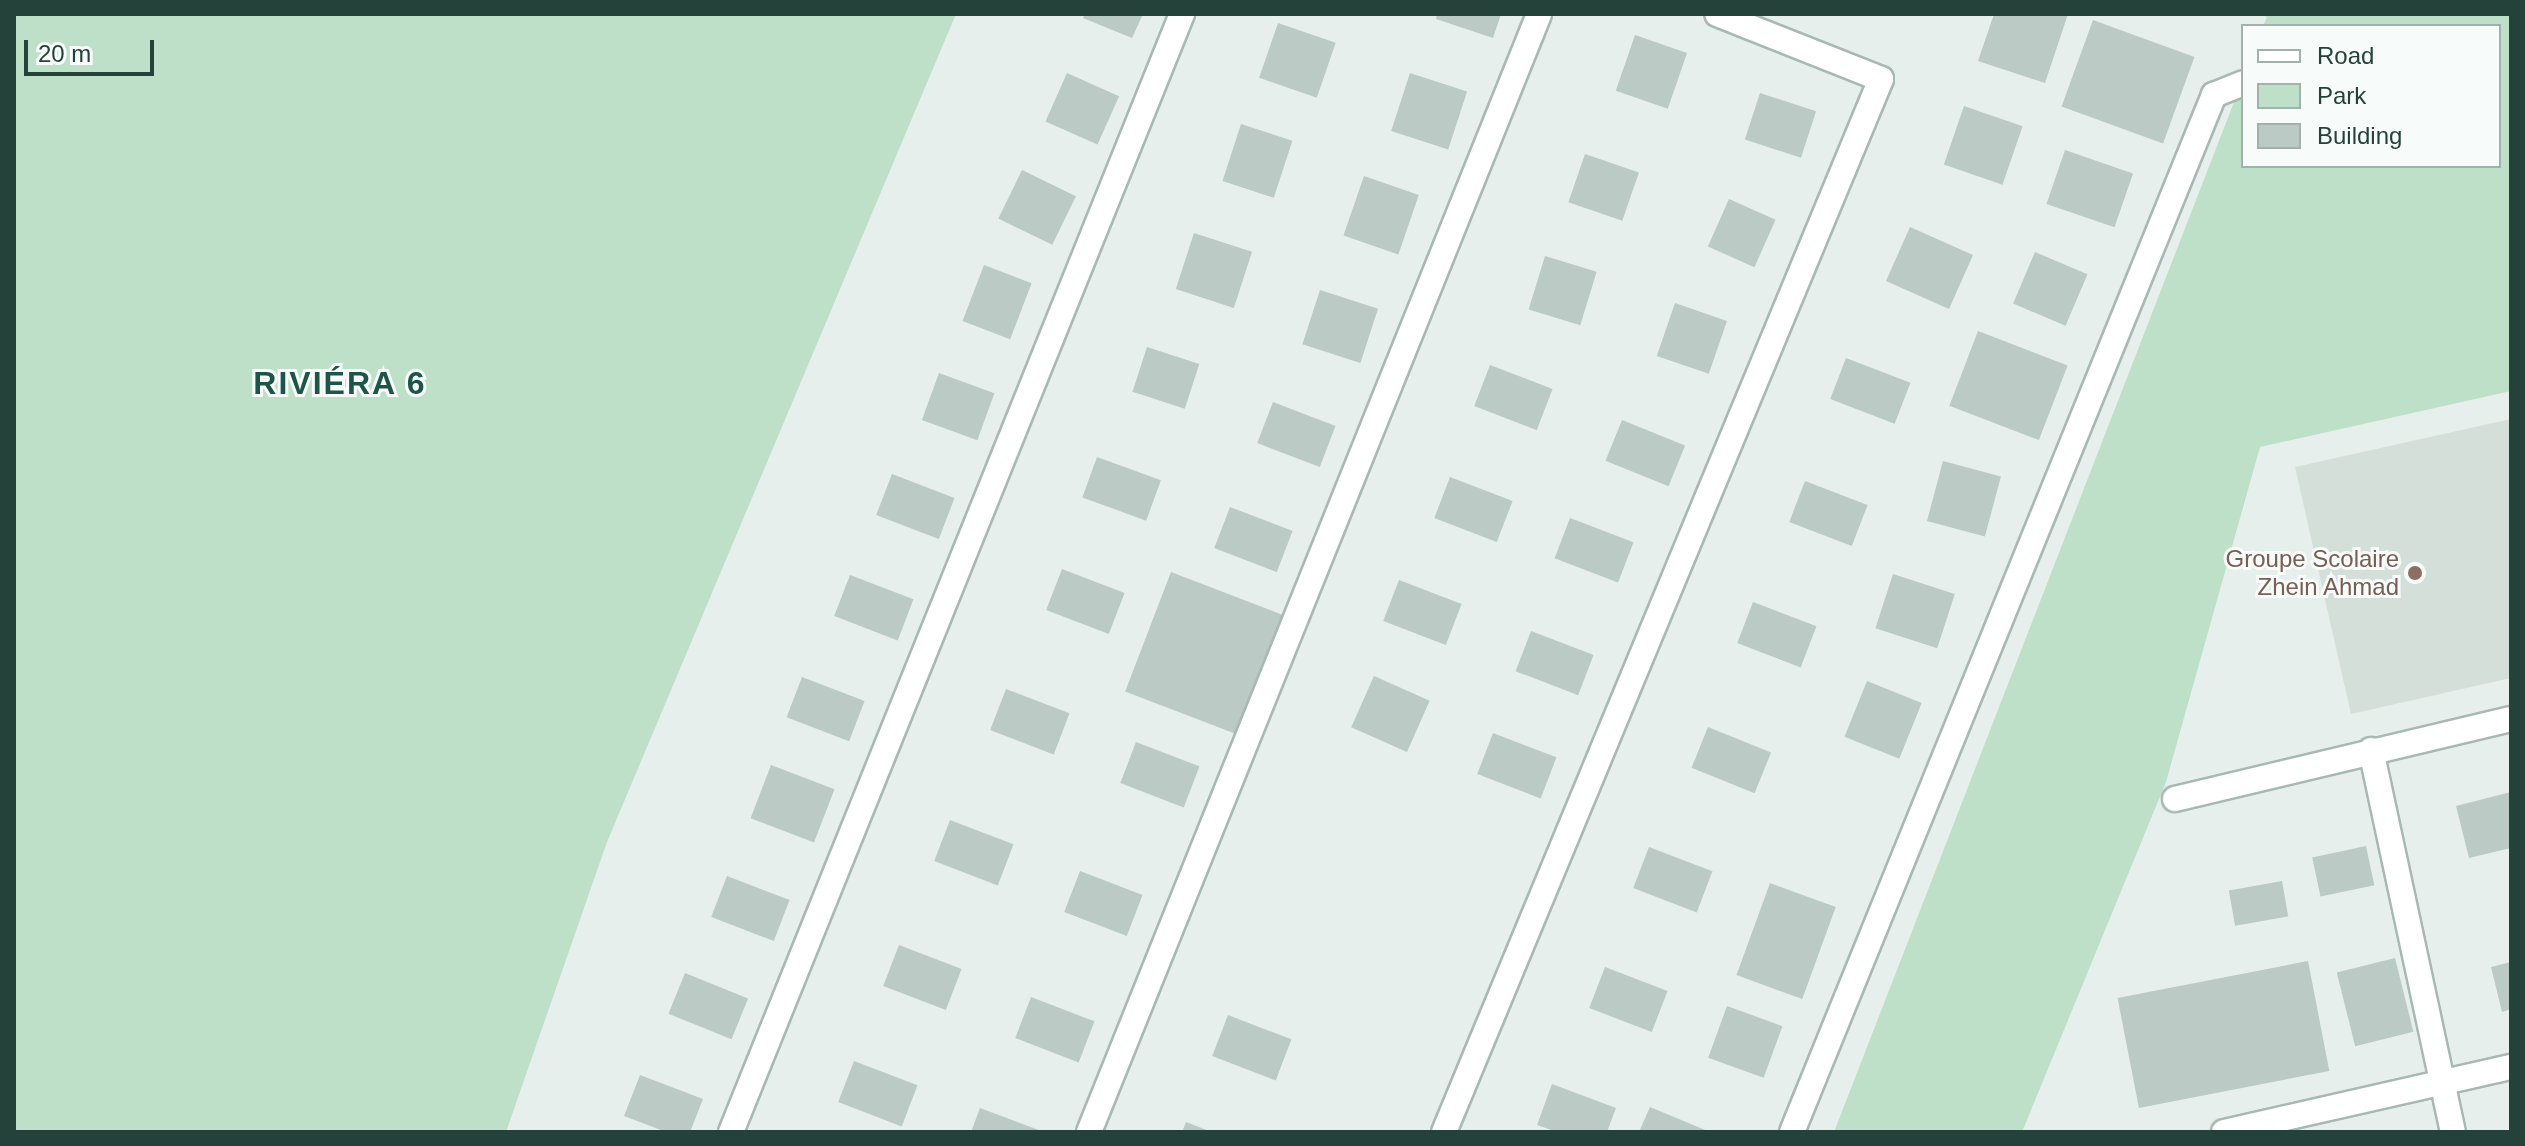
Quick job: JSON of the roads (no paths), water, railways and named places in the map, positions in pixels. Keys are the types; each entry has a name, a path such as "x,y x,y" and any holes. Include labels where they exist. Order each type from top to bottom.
{"street":[{"path":"731,1132 1182,14"},
{"path":"1089,1132 1539,14"},
{"path":"1444,1132 1881,79 1717,14"},
{"path":"1792,1132 2214,95 2241,84"},
{"path":"2175,799 2511,719"},
{"path":"2371,750 2453,1132"},
{"path":"2224,1132 2511,1067"}],"place":[{"name":"Groupe Scolaire Zhein Ahmad","path":"2415,573"}],"district":[{"name":"RIVIÉRA 6","path":"340,383"}]}
